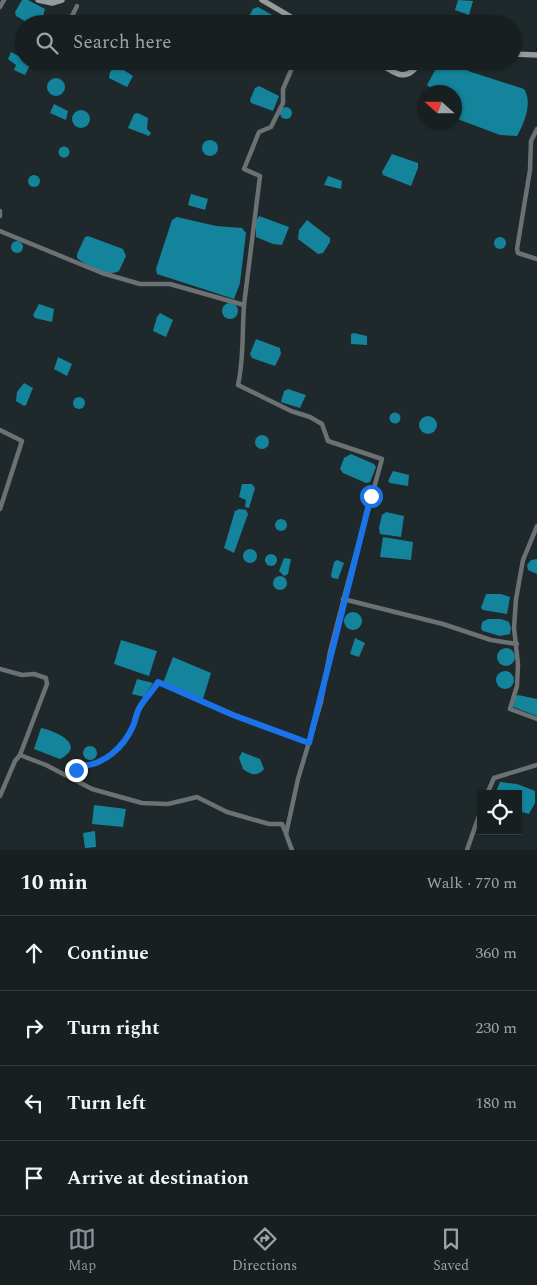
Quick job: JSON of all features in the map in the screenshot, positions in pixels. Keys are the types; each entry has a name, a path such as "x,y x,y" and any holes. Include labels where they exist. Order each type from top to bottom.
{"main road":[{"path":"38,0 52,3 62,0"},
{"path":"264,1 286,15"},
{"path":"522,54 537,55"},
{"path":"390,70 403,76 415,70"}],"street":[{"path":"0,7 4,0"},
{"path":"72,15 77,6"},
{"path":"286,834 321,702 330,652 382,459 328,441 322,424 238,386 244,352 242,338 244,305 260,176 244,169 259,132 270,127 283,103 283,89 291,70"},
{"path":"537,129 531,141 530,170 517,249 518,253 537,259"},
{"path":"0,211 0,216"},
{"path":"0,231 102,273 140,284 170,284 244,305"},
{"path":"0,430 22,441 0,509"},
{"path":"537,526 523,560 514,616 517,679 510,709 537,719"},
{"path":"344,600 443,624 492,640 516,644"},
{"path":"0,669 22,675 34,674 46,678 47,684 20,755 15,761 0,796"},
{"path":"72,778 81,766 95,766 116,752 130,732 140,707 158,682 233,715 309,743"},
{"path":"20,755 46,764 92,789 142,803 168,804 197,797 227,812 269,824 282,824 292,850"},
{"path":"489,790 494,778 537,765"},
{"path":"467,850 477,821"}],"water":[{"path":"22,0 28,0 45,9 43,15 16,15 15,12"},
{"path":"458,0 473,1 469,15 455,10"},
{"path":"258,7 272,15 250,15 253,9"},
{"path":"11,52 15,54 15,64 8,59"},
{"path":"15,68 15,70 28,70 25,75 14,70"},
{"path":"112,70 124,70 133,76 127,87 109,78"},
{"path":"435,70 467,70 524,89 527,94 528,106 525,119 517,136 500,135 462,121 462,85 427,85"},
{"path":"52,78 60,78 65,83 63,94 52,96 47,91 47,83"},
{"path":"259,86 279,96 273,111 251,103 250,100 255,88"},
{"path":"54,104 68,111 66,120 50,113"},
{"path":"286,107 292,113 286,119 280,113"},
{"path":"81,110 87,113 90,119 87,125 81,128 75,125 72,119 75,113"},
{"path":"138,113 148,118 147,129 151,133 149,136 128,128 134,114"},
{"path":"210,140 218,148 210,156 202,148"},
{"path":"64,146 70,152 64,158 58,152"},
{"path":"392,154 418,163 411,186 383,175 382,172"},
{"path":"32,175 36,175 40,181 36,187 32,187 28,183 28,179"},
{"path":"328,176 342,181 341,189 324,185"},
{"path":"191,194 208,199 205,210 188,205"},
{"path":"259,216 289,227 282,245 273,244 256,237 256,221"},
{"path":"177,217 216,226 242,228 246,233 240,283 234,299 157,274 156,269 172,220"},
{"path":"307,220 330,238 330,242 323,253 318,254 298,239 299,230"},
{"path":"88,236 123,249 126,256 119,271 114,273 103,272 77,258 85,237"},
{"path":"498,237 502,237 506,243 502,249 498,249 494,245 494,241"},
{"path":"15,241 19,241 23,247 19,253 15,253 11,249 11,245"},
{"path":"227,303 233,303 238,308 236,317 227,319 222,314 222,308"},
{"path":"39,304 54,309 52,322 35,318 33,315"},
{"path":"160,313 173,320 166,337 153,331"},
{"path":"351,334 367,336 367,345 351,344"},
{"path":"256,339 280,348 281,354 275,366 252,358 250,354"},
{"path":"58,357 72,364 67,376 54,369"},
{"path":"24,383 33,388 24,406 16,401 17,392"},
{"path":"288,389 306,395 300,408 281,402 284,391"},
{"path":"77,397 81,397 85,403 81,409 77,409 73,405 73,401"},
{"path":"395,412 401,418 395,424 389,418"},
{"path":"424,416 432,416 437,421 435,432 424,434 419,429 419,421"},
{"path":"259,435 265,435 269,442 265,449 259,449 255,445 255,439"},
{"path":"351,454 374,464 376,467 370,482 366,483 343,473 340,469 344,458"},
{"path":"393,471 409,475 408,486 388,481"},
{"path":"242,484 252,484 255,488 249,508 245,507 246,500 239,497"},
{"path":"239,509 246,510 248,514 234,553 224,548 235,511"},
{"path":"386,512 404,516 401,537 380,534 379,528 382,515"},
{"path":"279,519 283,519 287,525 283,531 279,531 275,527 275,523"},
{"path":"383,537 413,542 411,560 380,557"},
{"path":"247,549 253,549 257,556 253,563 247,563 243,559 243,553"},
{"path":"269,554 273,554 277,560 273,566 269,566 265,562 265,558"},
{"path":"284,558 291,559 288,574 284,576 279,571"},
{"path":"537,559 537,574 528,570 527,565 531,560"},
{"path":"337,560 344,563 338,579 332,578 331,575 334,562"},
{"path":"280,576 285,578 287,583 285,588 280,590 275,588 273,583 275,578"},
{"path":"486,594 501,594 510,597 507,614 483,610 481,608"},
{"path":"353,612 359,615 362,621 359,627 353,630 347,627 344,621 347,615"},
{"path":"488,619 501,619 509,622 510,634 500,636 483,631 481,629 482,622"},
{"path":"355,638 365,643 359,657 350,654"},
{"path":"121,640 157,651 149,676 114,664"},
{"path":"502,648 510,648 515,653 513,664 502,666 497,661 497,653"},
{"path":"173,657 211,673 203,699 163,683"},
{"path":"505,671 511,674 514,680 511,686 505,689 499,686 496,680 499,674"},
{"path":"137,679 153,683 144,697 132,694"},
{"path":"518,695 537,699 537,716 513,707 515,697"},
{"path":"41,728 61,735 66,739 71,749 68,754 60,759 34,749"},
{"path":"87,746 93,746 97,753 93,760 87,760 83,756 83,750"},
{"path":"242,752 260,759 264,769 254,774 243,769 239,758"},
{"path":"500,782 517,784 535,791 535,803 529,814 522,812 522,790 497,790"},
{"path":"94,805 126,809 123,827 92,824"},
{"path":"95,831 96,847 85,848 83,833"}],"route":[{"path":"76,770 81,766 95,766 102,759 116,752 134,725 140,707 158,682 254,724 309,743 321,702 330,652 371,496"}]}
